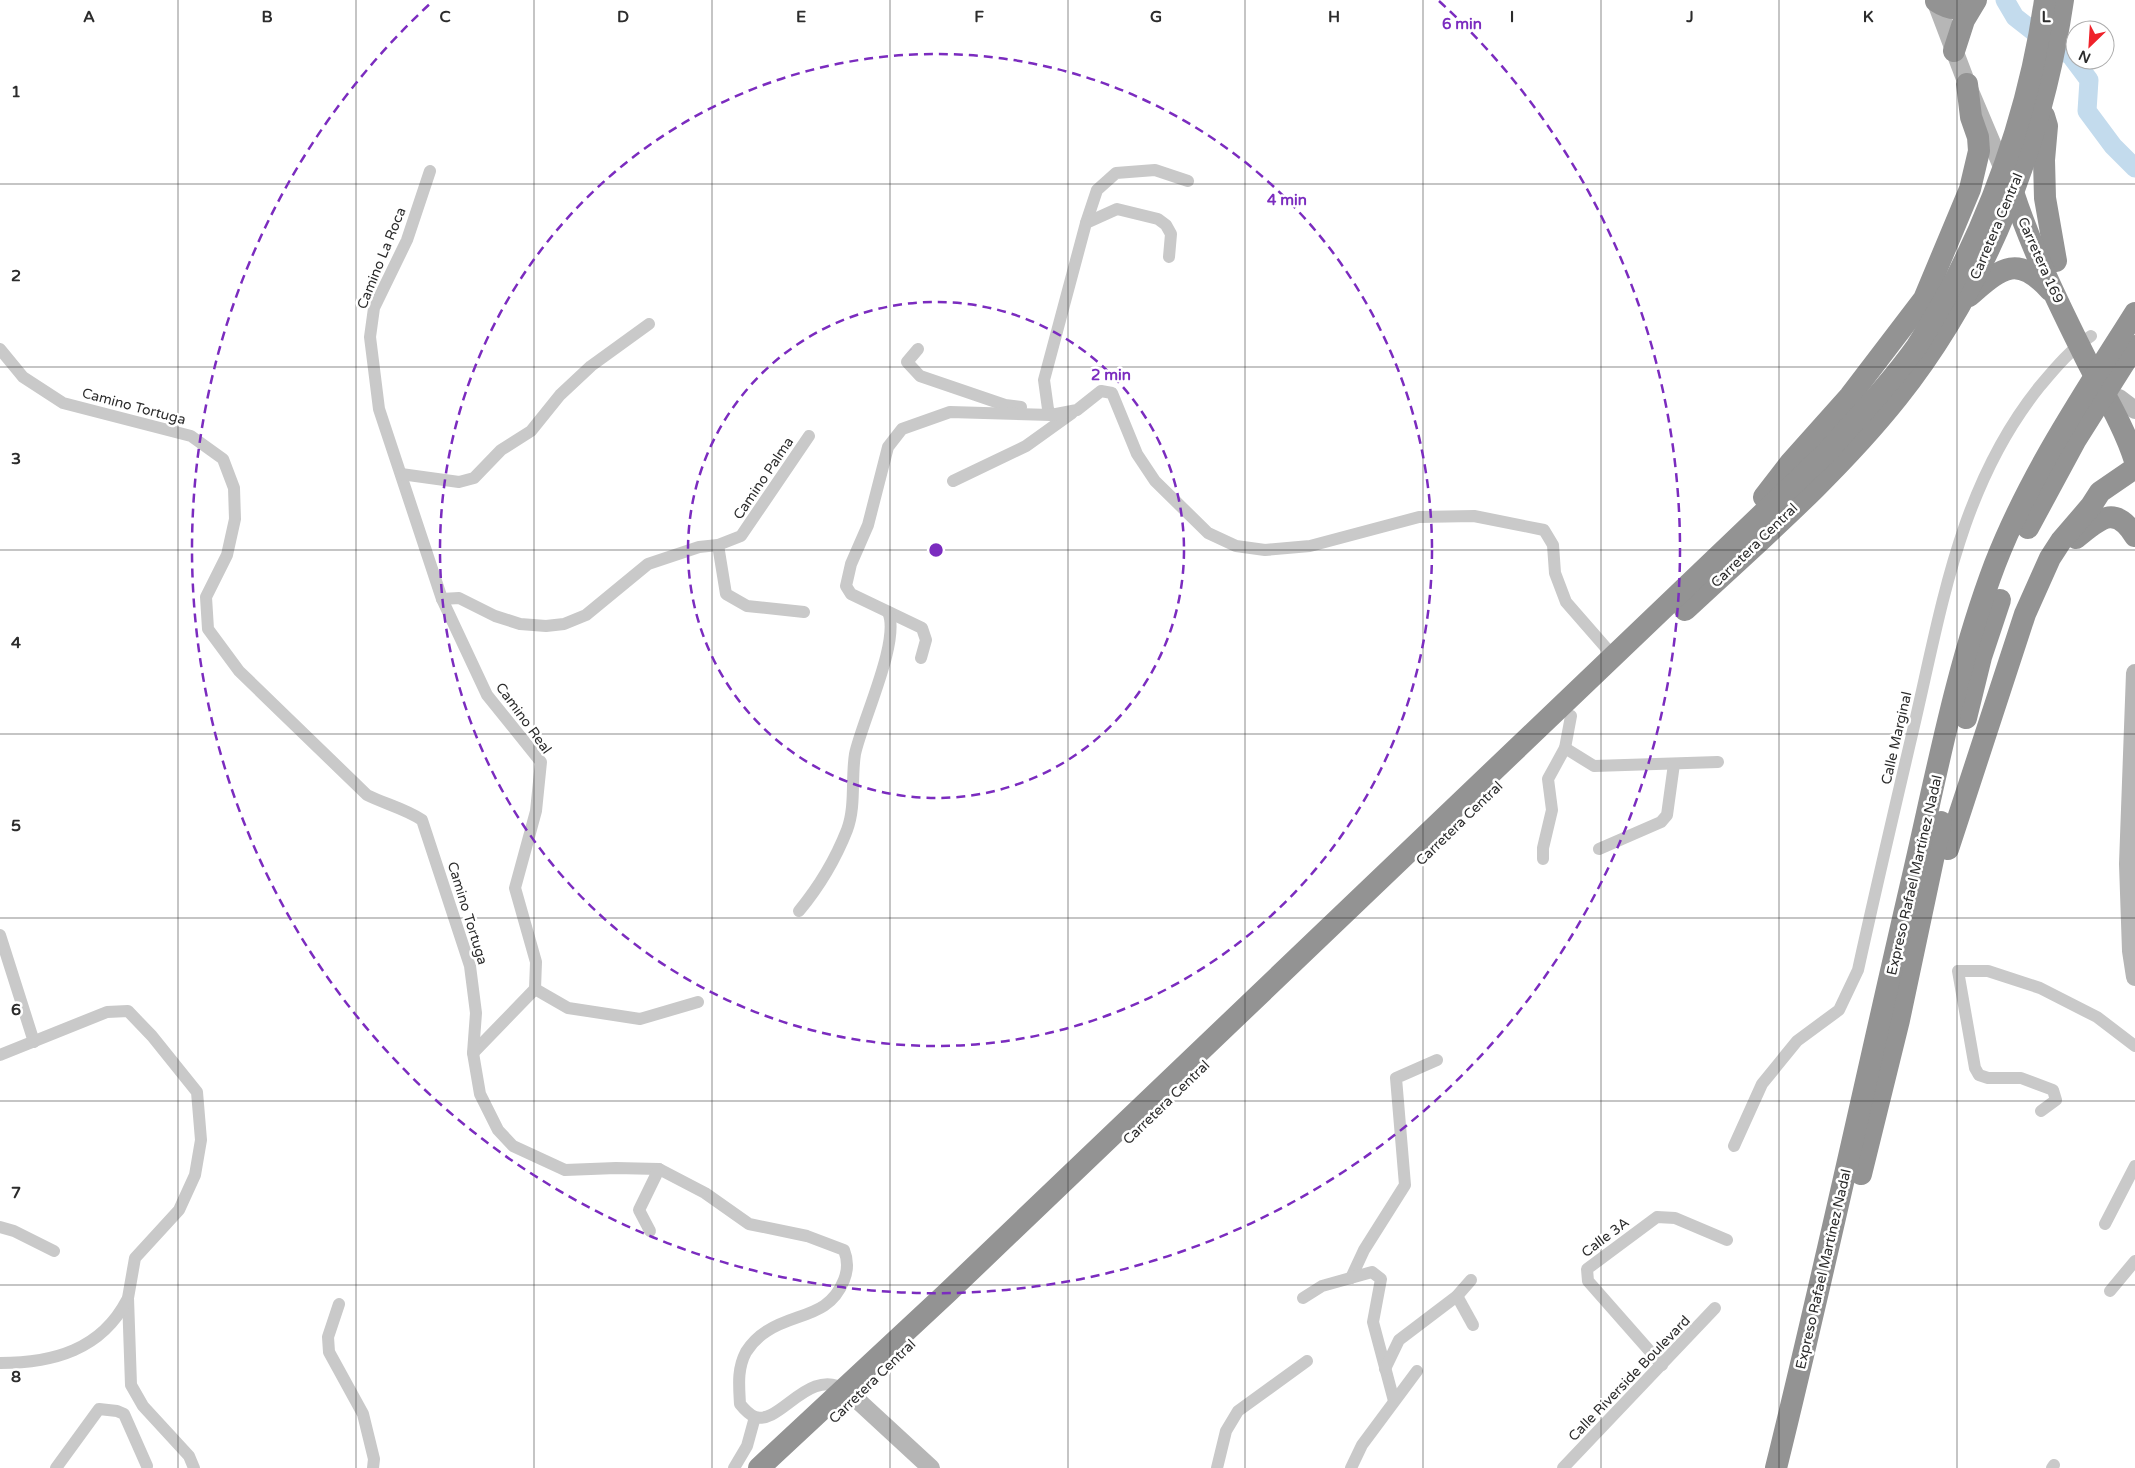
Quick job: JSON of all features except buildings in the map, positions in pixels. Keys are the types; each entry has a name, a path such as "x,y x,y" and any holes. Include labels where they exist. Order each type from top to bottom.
{"highway":[{"path":"1936,1 1945,7 1953,9 1963,8 1976,0"},
{"path":"1954,51 1964,20 1976,0"},
{"path":"2045,0 2049,34"},
{"path":"2049,34 2062,0"},
{"path":"2049,34 2068,23 2075,0"},
{"name":"Carretera Central","path":"759,1468 849,1393 1002,1260 1571,716 1752,548 1855,446 1916,373 1964,300 2013,192 2042,108 2049,34"},
{"name":"Carretera Central","path":"781,1468 849,1393 947,1293 1826,453 1917,346 1961,267 1990,203 2049,34"},
{"path":"1754,523 1763,498 1791,462 1850,396 1924,299 1967,198 1978,151 1978,137 1971,117 1967,84"},
{"path":"2042,108 2047,126 2044,160 2045,198 2056,261"},
{"path":"1967,198 1978,192 1990,189 2013,192"},
{"name":"Carretera 169","path":"2013,192 2033,216 2056,261 2114,414 2135,461"},
{"name":"Carretera 169","path":"2013,192 2023,222 2057,298 2128,405 2135,432"},
{"path":"1964,300 1994,275 2012,268 2027,269 2038,277 2057,298"},
{"name":"Expreso Rafael Martínez Nadal","path":"1791,1468 1899,1020 1946,803 1981,658 2013,562 2068,436 2135,313"},
{"name":"Expreso Rafael Martínez Nadal","path":"1776,1468 1818,1296 1966,653 1995,564 2018,511 2068,436 2135,346"},
{"path":"1899,1020 1955,826 2025,614 2050,558 2061,541 2091,506 2100,492 2126,472 2135,468"},
{"path":"2091,506 2106,501 2135,484"},
{"path":"2050,558 2095,522 2108,516 2121,519 2135,536"}],"street":[{"path":"1936,1 1967,84 2013,192"},
{"path":"1050,412 1044,380 1086,222 1098,190 1116,173 1155,170 1188,181"},
{"name":"Camino La Roca","path":"401,474 379,409 370,337 374,308 407,240 430,171"},
{"path":"1086,222 1117,209 1158,219 1166,225 1171,234 1169,257"},
{"path":"401,474 459,482 474,478 501,450 531,431 554,402 591,366 649,324"},
{"name":"Calle Marginal","path":"1734,1146 1762,1084 1797,1041 1839,1010 1858,970 1945,589 1968,513 2003,440 2028,401 2052,372 2085,340"},
{"name":"Camino Tortuga","path":"0,349 23,377 63,403 191,436 223,459 234,488 235,519 227,555 206,597 208,629 239,671 367,795 390,807 411,812 422,820 470,966 476,1013 473,1053 480,1094 498,1130 513,1146 565,1170 659,1169 705,1193 749,1224 807,1236 844,1250 846,1256 845,1277 834,1298 811,1314 768,1330 746,1352 738,1372 740,1404 756,1417"},
{"path":"918,349 907,362 920,376 1006,405 1050,412"},
{"path":"953,481 1026,446 1101,391 1112,393 1137,454 1155,481 1208,533 1236,546 1265,550 1310,546 1419,517 1474,516 1544,530 1553,545 1554,574 1566,602 1614,656"},
{"path":"921,658 926,640 922,628 850,594 846,586 851,564 868,525 888,447 902,429 950,412 1050,412 1077,410"},
{"name":"Camino Palma","path":"442,599 459,598 495,616 520,624 546,626 564,624 586,615 648,564 699,547 718,545 741,536 809,436"},
{"name":"Camino Real","path":"401,474 442,599 487,695 541,762 536,811 515,888 536,962 535,989"},
{"path":"718,545 726,594 747,606 804,612"},
{"path":"799,911 833,859 848,828 852,806 852,777 856,752 877,686 891,632 892,620 888,612"},
{"path":"2134,975 2129,916 2132,878 2135,673"},
{"path":"1543,859 1543,848 1552,810 1548,779 1565,748 1571,716"},
{"path":"1565,748 1594,766 1718,762"},
{"path":"1599,850 1662,822 1667,815 1674,764"},
{"path":"0,935 34,1042"},
{"path":"2041,1111 2056,1100 2053,1090 2022,1078 1988,1078 1979,1075 1976,1068 1958,971 1988,971 2040,988 2097,1017 2135,1046"},
{"path":"473,1053 535,989 568,1008 640,1019 698,1002"},
{"path":"0,1054 108,1012 128,1011 152,1036 197,1092 201,1140 195,1175 179,1210 135,1258 128,1298 131,1385 143,1406 189,1456 194,1468"},
{"path":"1351,1278 1364,1250 1404,1184 1396,1078 1437,1060"},
{"path":"2105,1224 2135,1166"},
{"path":"650,1231 639,1210 659,1169"},
{"name":"Calle 3A","path":"1662,1365 1588,1281 1587,1269 1657,1217 1675,1218 1726,1240"},
{"path":"0,1227 14,1230 54,1252"},
{"path":"2110,1291 2135,1261"},
{"path":"1304,1298 1322,1286 1372,1272 1381,1279 1373,1322 1394,1401"},
{"path":"1385,1369 1399,1340 1457,1296 1472,1280"},
{"path":"1457,1296 1473,1325"},
{"path":"0,1363 20,1363 75,1352 95,1339 108,1327 128,1298"},
{"path":"339,1304 328,1337 329,1352 363,1414 374,1459 373,1468"},
{"name":"Calle Riverside Boulevard","path":"1563,1468 1715,1308"},
{"path":"1217,1468 1226,1431 1238,1411 1307,1361"},
{"path":"1350,1468 1362,1445 1417,1372"},
{"path":"734,1468 747,1446 756,1417 772,1414 787,1402 817,1385 824,1384 849,1393 931,1468"},
{"path":"56,1468 99,1409 118,1411 124,1414 147,1466"}],"waterway":[{"path":"2005,0 2015,17 2038,35 2071,56 2089,80 2087,111 2113,146 2135,168"}]}
